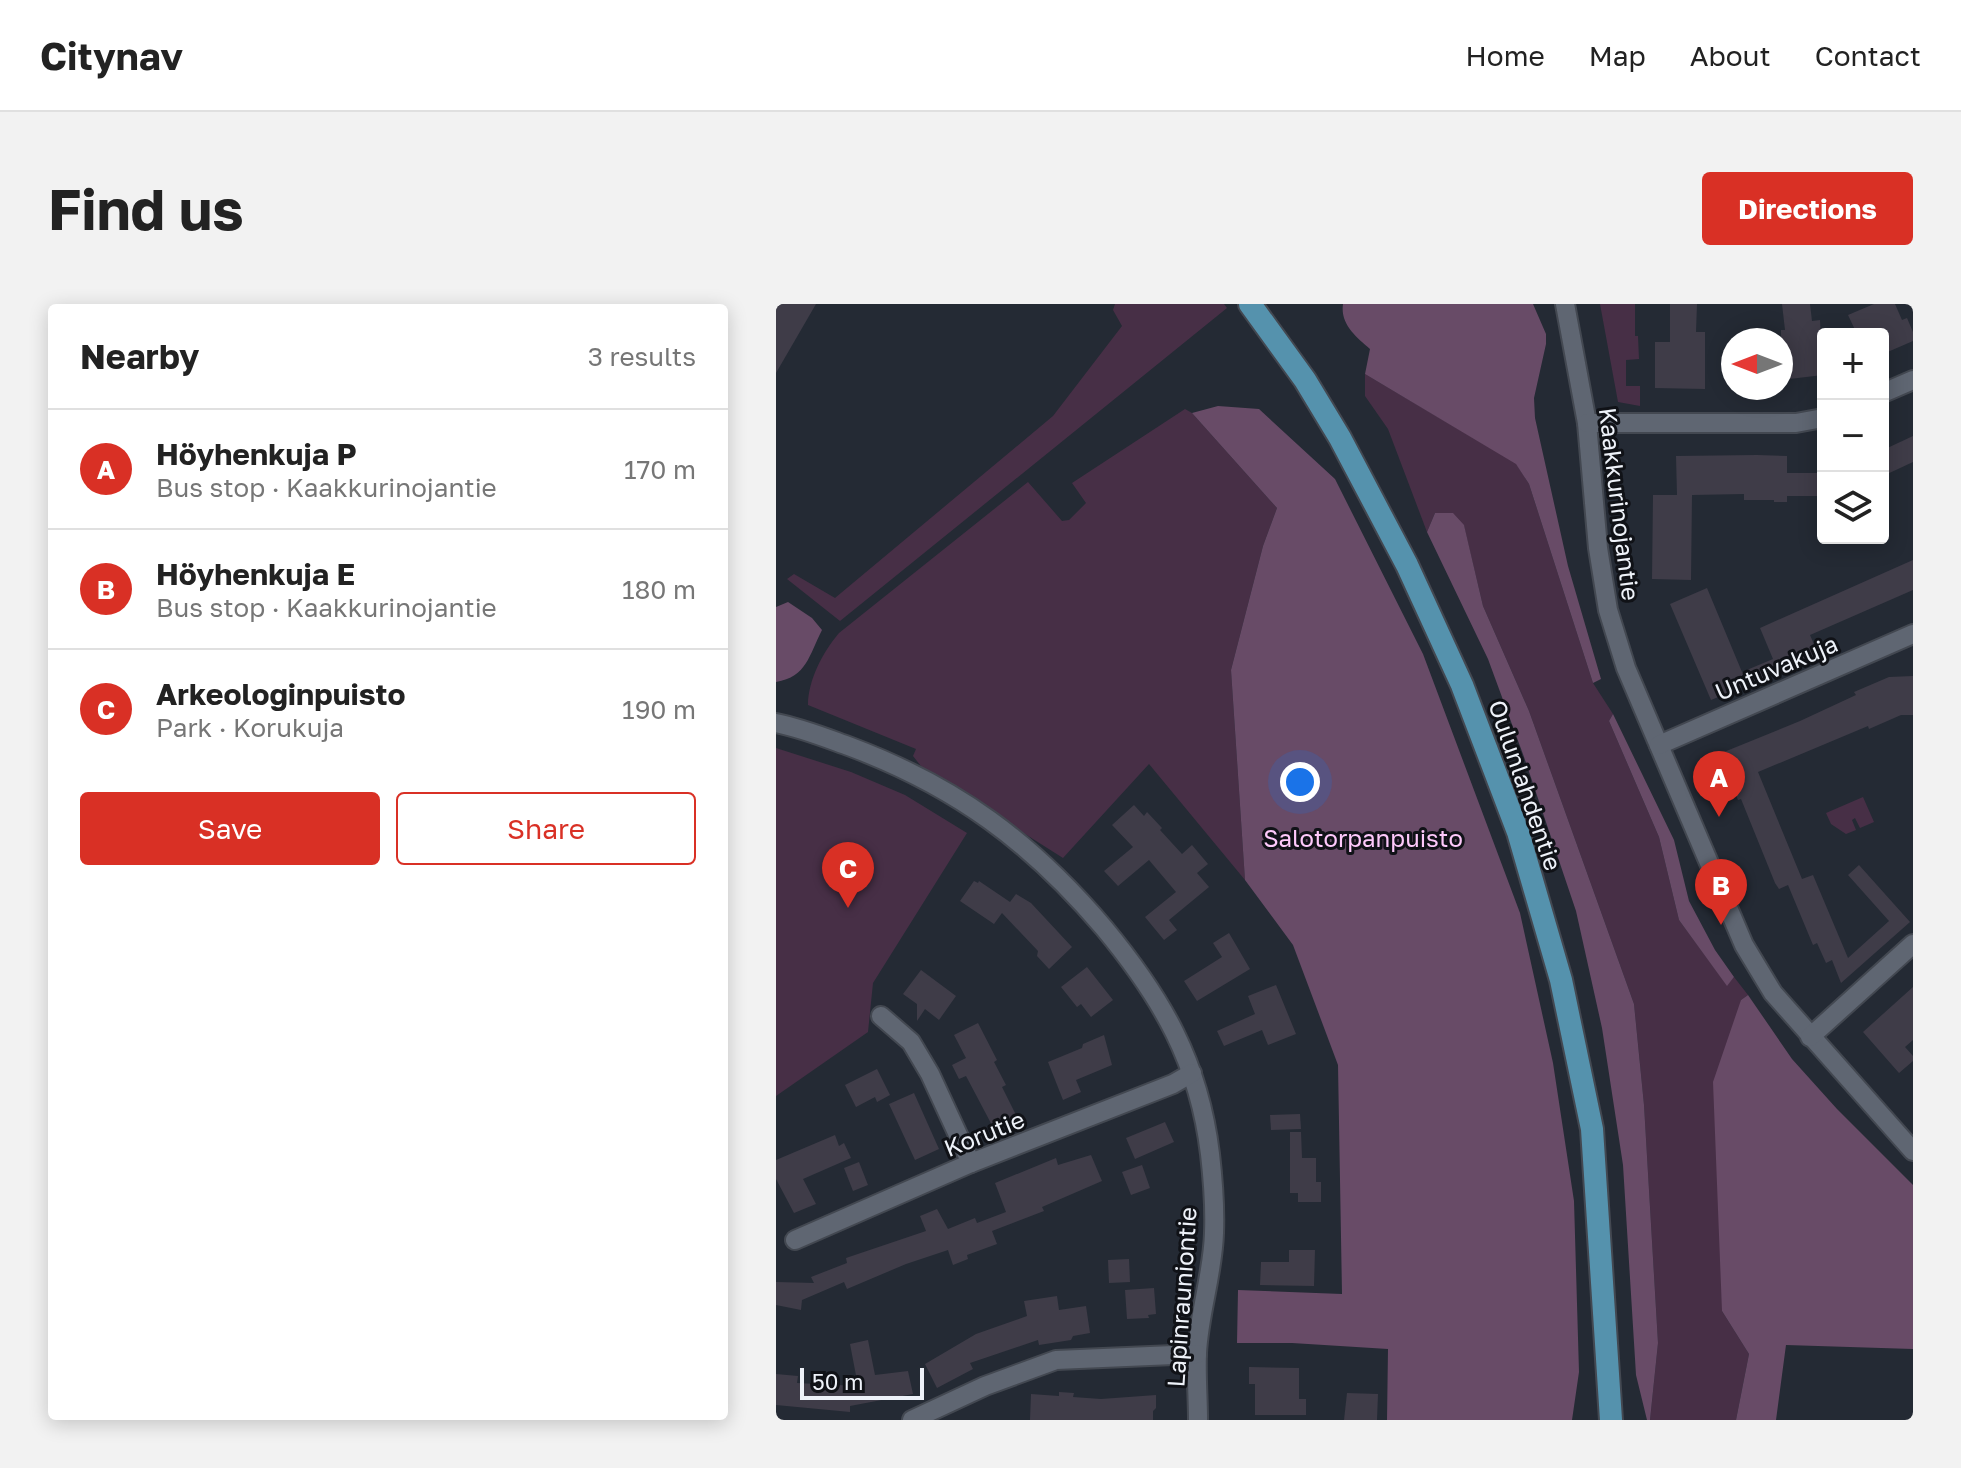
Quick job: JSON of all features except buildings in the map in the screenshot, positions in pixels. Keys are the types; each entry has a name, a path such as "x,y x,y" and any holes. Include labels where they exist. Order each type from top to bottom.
{"main road":[{"name":"Oulunlahdentie","path":"1250,304 1305,380 1340,438 1407,565 1462,685 1518,832 1561,980 1592,1129 1611,1420"},
{"name":"Oulunlahdentie","path":"1601,1420 1606,1333"}],"street":[{"name":"Kaakkurinojantie","path":"1565,304 1587,423 1598,548 1608,610 1626,668 1744,945 1773,993 1913,1151"},
{"path":"1889,390 1913,380"},
{"path":"1587,423 1796,423 1817,419"},
{"name":"Untuvakuja","path":"1659,745 1913,634"},
{"name":"Lapinrauniontie","path":"776,723 797,727 887,760 947,790 1013,835 1072,891 1138,970 1171,1021 1192,1073 1210,1155 1214,1235 1197,1354 1198,1420"},
{"path":"1810,1037 1913,944"},
{"path":"881,1016 911,1042 930,1074 971,1163"},
{"name":"Korutie","path":"795,1240 971,1163 1173,1084 1192,1073"},
{"path":"912,1420 985,1386 1056,1360 1197,1354"}],"shaded area":[{"path":"1115,304 1224,304 1227,308 840,621 787,579 794,574 835,598 1053,416 1122,326 1113,310"},
{"path":"1600,304 1635,304 1639,359 1626,360 1626,386 1640,386 1640,406 1618,402"},
{"path":"1365,374 1516,463 1529,484 1593,683 1613,714 1609,721 1659,837 1679,920 1727,985 1734,977 1748,995 1741,1000 1722,1311 1749,1354 1736,1420 1650,1420 1658,1343 1644,1105 1634,1004 1529,711 1483,606 1464,526 1435,513 1427,532 1388,429 1365,396"},
{"path":"1185,409 1192,413 1277,508 1263,546 1231,670 1245,880 1149,764 1063,858 924,770 913,756 916,749 808,705 818,667 839,633 1028,482 1062,521 1069,520 1086,503 1072,483"},
{"path":"776,748 851,772 905,795 967,833 873,983 868,1032 776,1096"},
{"path":"1863,797 1874,822 1860,828 1855,818 1852,820 1856,830 1846,834 1831,824 1826,813"}],"green space":[{"path":"1343,304 1533,304 1546,334 1534,398 1535,418 1568,566 1601,679 1593,683 1529,484 1516,464 1365,374 1370,349 1347,324"},
{"name":"Salotorpanpuisto","path":"1218,406 1259,409 1335,479 1423,654 1520,913 1553,1063 1574,1201 1579,1372 1572,1420 1387,1420 1388,1349 1237,1343 1238,1290 1342,1294 1338,1065 1293,945 1245,880 1231,670 1263,546 1277,508 1192,413"},
{"path":"1435,513 1453,513 1464,525 1483,606 1529,711 1634,1004 1644,1105 1658,1343 1650,1420 1647,1420 1636,1375 1623,1165 1602,1028 1576,911 1488,659 1427,532"},
{"path":"788,602 812,618 822,630 801,670 776,682 776,607"},
{"path":"1613,714 1674,840 1689,901 1715,950 1734,977 1727,986 1679,920 1659,837 1609,721"},
{"path":"1748,995 1792,1059 1913,1185 1913,1349 1786,1345 1776,1420 1736,1420 1749,1354 1722,1311 1713,1082 1741,1000"}],"place":[{"name":"Höyhenkuja P","path":"1719,817"},
{"name":"Arkeologinpuisto","path":"848,908"},
{"name":"Höyhenkuja E","path":"1721,925"}]}
